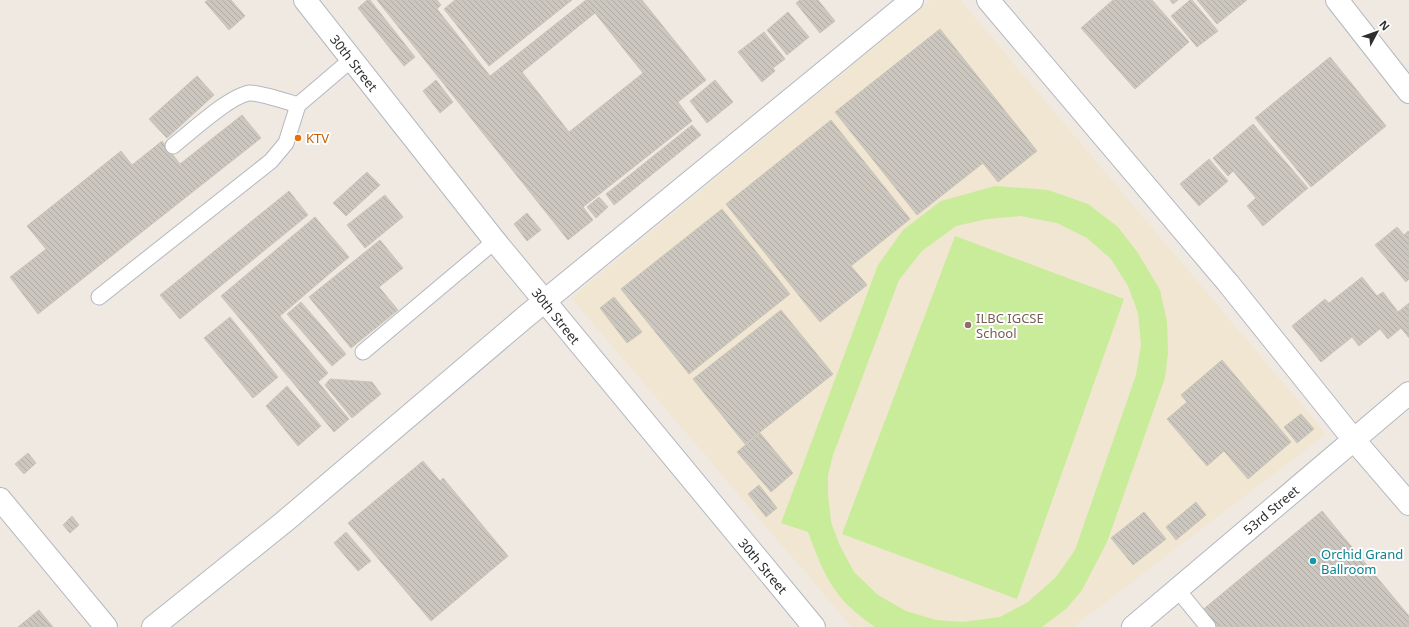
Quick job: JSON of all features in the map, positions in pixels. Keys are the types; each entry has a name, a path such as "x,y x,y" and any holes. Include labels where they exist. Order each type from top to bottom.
{"street":[{"name":"30th Street","path":"305,0 544,302 814,627"},
{"path":"153,627 284,522 544,302 912,0"},
{"path":"988,0 1228,283 1354,440 1409,504"},
{"path":"1337,0 1409,92"},
{"name":"53rd Street","path":"1133,627 1409,393"},
{"path":"0,499 106,627"}],"lane":[{"path":"99,297 271,161 286,143 298,105 352,59"},
{"path":"173,146 223,106 236,98 251,93 277,98 298,105"},
{"path":"364,352 495,241"},
{"path":"1177,589 1208,627"}],"shaded area":[{"path":"931,0 960,0 1326,434 1073,627 852,627 571,298"}],"green space":[{"path":"995,186 1048,190 1088,204 1118,227 1138,253 1160,290 1167,322 1168,353 1165,378 1107,542 1082,590 1066,609 1042,627 875,627 851,608 833,587 821,564 808,532 781,523 878,265 903,230 941,201","holes":["1020,216 1057,223 1087,238 1111,259 1128,286 1138,313 1141,345 1136,375 1075,550 1056,577 1028,602 1000,617 963,622 936,620 906,611 878,595 854,572 840,546 831,522 828,494 828,475 833,455 899,280 922,251 956,226 987,219"]},
{"path":"955,236 1124,299 1017,599 842,534"}],"building":[{"path":"208,0 231,0 245,16 229,30 205,2"},
{"path":"367,0 370,0 415,57 404,66 358,8"},
{"path":"377,0 437,0 441,5 437,9 490,76 586,0 642,0 706,80 678,102 692,121 583,207 593,220 568,240","holes":["595,13 643,73 569,132 522,72"]},
{"path":"455,0 572,0 489,66 444,9"},
{"path":"800,0 818,0 835,21 820,33 796,3"},
{"path":"1113,0 1152,0 1189,42 1135,89 1081,28"},
{"path":"1170,0 1178,0 1173,4"},
{"path":"1190,0 1192,0 1218,31 1197,47 1171,16"},
{"path":"1197,0 1247,0 1217,24"},
{"path":"788,12 809,37 787,55 767,30"},
{"path":"940,29 1037,151 998,182 983,163 917,215 835,112"},
{"path":"764,32 785,59 773,68 775,71 762,82 738,52"},
{"path":"1330,57 1386,126 1311,187 1255,118"},
{"path":"197,76 214,95 167,138 149,119"},
{"path":"436,80 453,102 440,113 423,91"},
{"path":"715,80 733,102 707,123 690,101"},
{"path":"242,115 261,138 38,314 10,277 46,249 27,226 121,151 132,165 162,141 180,164"},
{"path":"831,120 910,219 851,266 867,285 820,322 726,204"},
{"path":"1253,124 1308,188 1263,226 1247,206 1256,198 1233,171 1228,176 1213,158"},
{"path":"692,125 701,135 614,205 606,194"},
{"path":"1209,159 1228,181 1199,206 1180,184"},
{"path":"367,172 380,185 346,216 333,203"},
{"path":"289,191 308,215 180,319 160,295"},
{"path":"385,195 403,217 365,248 347,225"},
{"path":"599,197 608,207 596,218 587,207"},
{"path":"722,209 790,294 689,374 621,289"},
{"path":"527,213 541,230 527,241 514,224"},
{"path":"315,217 349,257 280,316 328,373 318,382 349,419 334,432 221,296"},
{"path":"1397,227 1404,235 1408,231 1409,232 1409,279 1406,282 1375,245"},
{"path":"380,240 403,268 379,287 398,310 351,348 309,297"},
{"path":"1362,277 1377,296 1383,292 1398,312 1409,303 1409,338 1401,328 1388,339 1380,329 1359,346 1352,337 1321,362 1292,326 1325,299 1329,303"},
{"path":"614,297 642,332 627,343 600,308"},
{"path":"301,302 346,354 332,366 287,314"},
{"path":"781,310 833,374 745,444 693,379"},
{"path":"230,317 278,377 253,398 204,338"},
{"path":"1222,360 1291,442 1248,479 1224,451 1207,466 1167,419 1187,402 1181,395"},
{"path":"330,379 372,382 381,394 352,418 325,385"},
{"path":"287,386 321,426 298,446 266,406"},
{"path":"1301,414 1314,429 1297,443 1284,427"},
{"path":"760,433 793,473 771,492 737,452"},
{"path":"28,453 36,463 24,474 15,464"},
{"path":"423,461 440,481 443,478 508,556 431,621 348,523"},
{"path":"759,485 777,508 766,517 748,494"},
{"path":"1196,502 1206,515 1176,540 1166,527"},
{"name":"Orchid Grand Ballroom","path":"1322,511 1409,616 1409,627 1212,627 1200,612"},
{"path":"1144,512 1166,539 1133,565 1111,538"},
{"path":"72,516 79,525 70,533 63,525"},
{"path":"346,532 371,561 358,571 334,543"},
{"path":"39,610 53,627 18,627"}],"place":[{"name":"KTV","path":"298,138"},
{"name":"ILBC IGCSE School","path":"968,325"},
{"name":"Orchid Grand Ballroom","path":"1313,561"}]}
